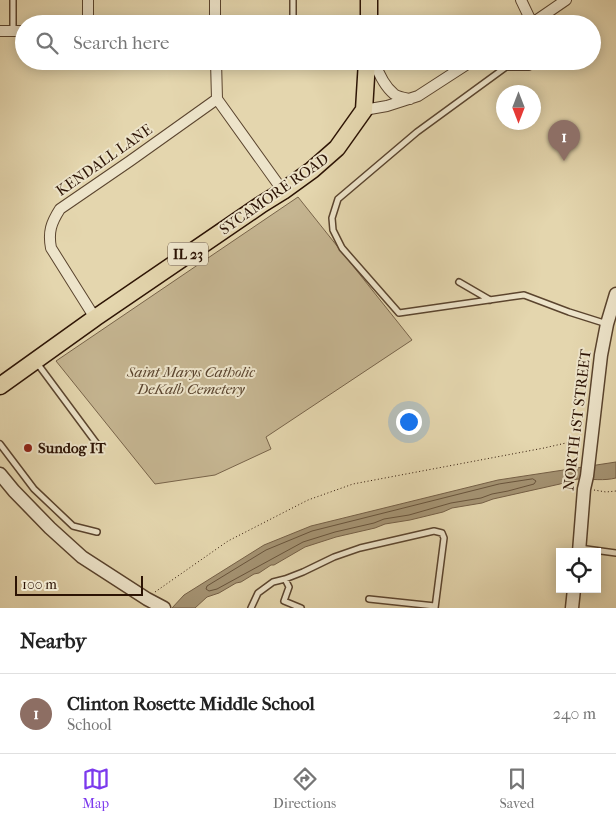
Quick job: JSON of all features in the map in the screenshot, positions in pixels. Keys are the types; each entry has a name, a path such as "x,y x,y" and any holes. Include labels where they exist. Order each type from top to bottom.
{"main road":[{"path":"369,0 369,15"},
{"path":"364,110 366,70"},
{"name":"SYCAMORE ROAD","path":"0,386 254,209 283,192 337,148 364,110"}],"street":[{"path":"88,0 88,15"},
{"path":"215,0 215,15"},
{"path":"522,0 528,15"},
{"path":"545,15 566,0"},
{"path":"0,31 15,31"},
{"path":"216,70 217,99 283,192"},
{"path":"377,70 385,84 395,94 410,100"},
{"path":"364,110 410,100 458,70"},
{"name":"KENDALL LANE","path":"95,318 54,255 50,237 52,220 60,209 217,99"},
{"name":"NORTH 1ST STREET","path":"579,548 584,489 581,476 584,453 607,324 616,294"},
{"path":"0,474 14,491 82,557 164,608"},
{"path":"572,608 574,593"}],"lane":[{"path":"13,0 15,15"},
{"path":"293,0 293,15"},
{"path":"503,70 417,132 338,199 332,218 333,230 342,248 398,313 524,295 607,324"},
{"path":"459,282 490,300"},
{"path":"36,361 100,448"},
{"path":"0,444 34,490 73,526 97,532"},
{"path":"251,608 258,593 273,582 285,579 343,554 360,548 434,531 442,533 444,538 435,607 369,599"},
{"path":"601,552 616,553"},
{"path":"285,579 289,588 284,601 301,608"}],"path":[{"path":"147,599 228,541 308,500 353,484 579,440 584,453 581,476"}],"green space":[{"name":"Saint Marys Catholic DeKalb Cemetery","path":"298,197 412,340 266,437 271,449 215,475 155,484 56,361"}],"water":[{"path":"616,462 616,478 574,480 482,503 452,508 410,520 385,524 305,547 259,573 207,597 195,608 172,608 184,595 264,545 311,526 498,480"}],"place":[{"name":"Clinton Rosette Middle School","path":"564,161"},
{"name":"Sundog IT","path":"28,448"}]}
